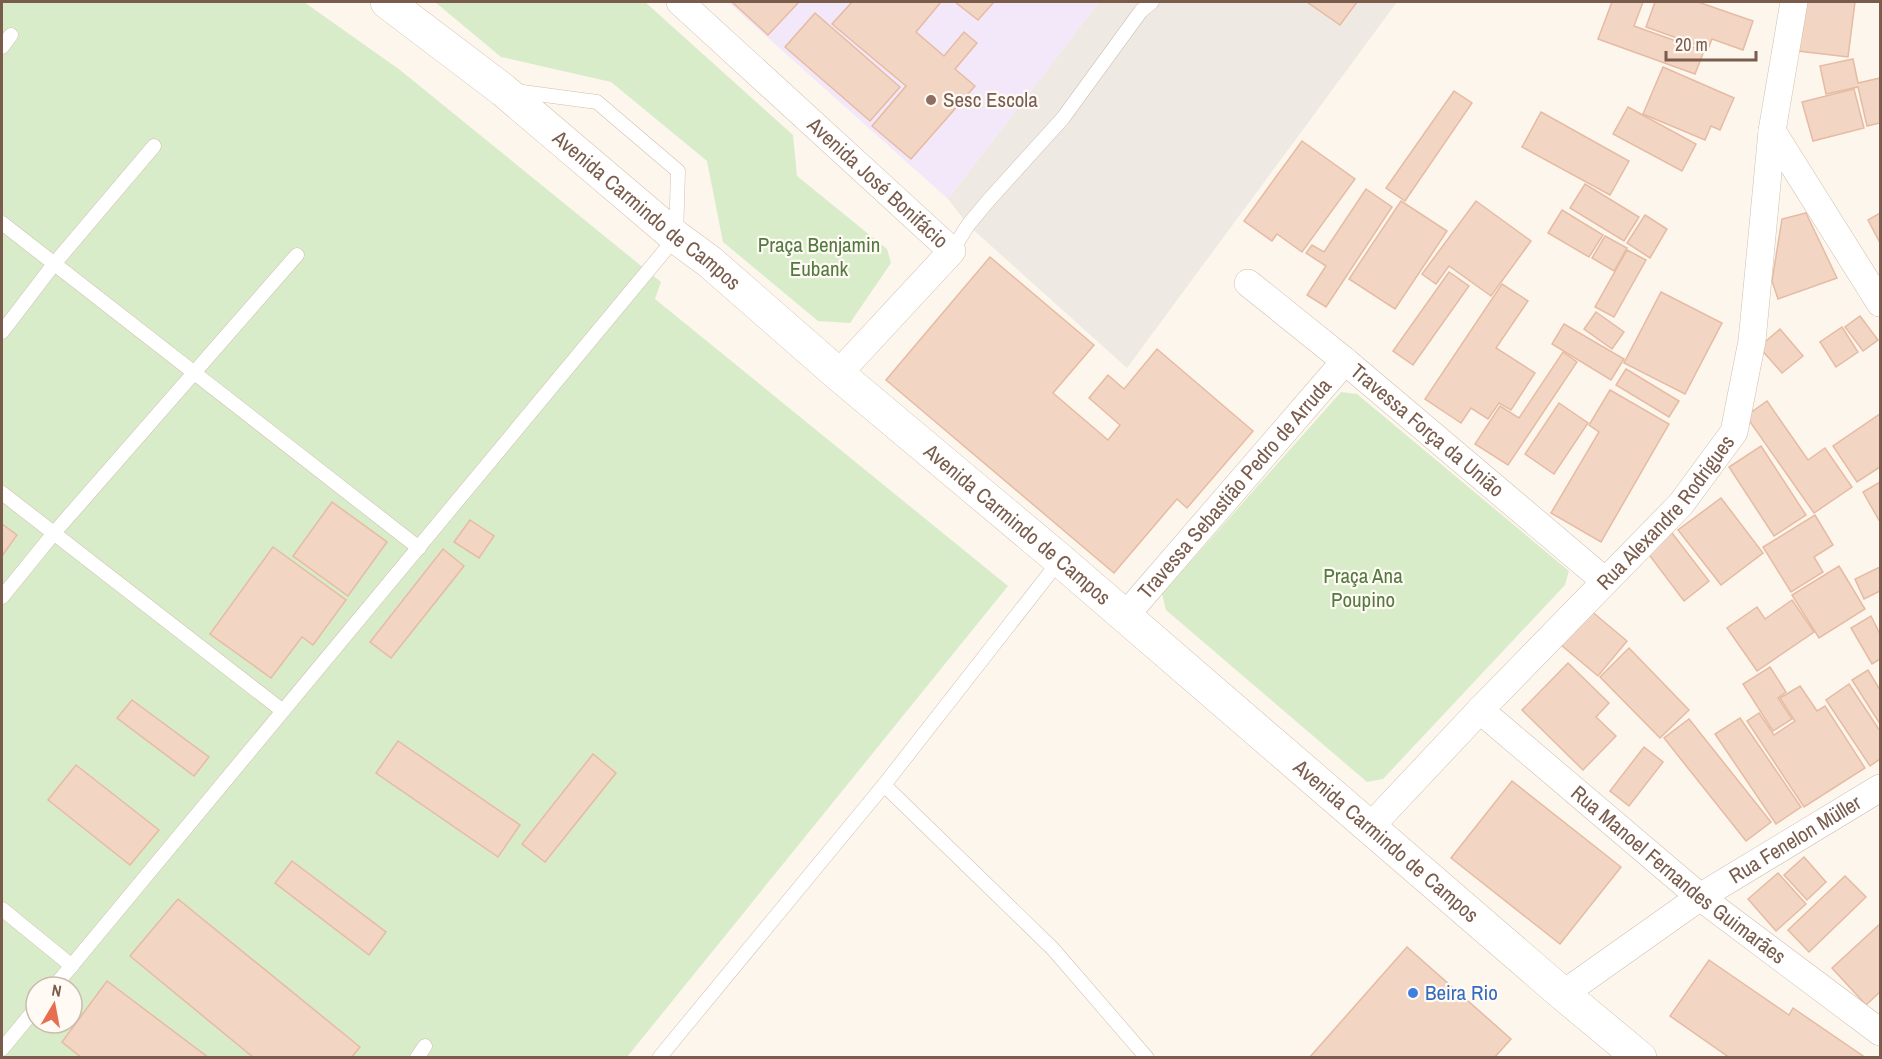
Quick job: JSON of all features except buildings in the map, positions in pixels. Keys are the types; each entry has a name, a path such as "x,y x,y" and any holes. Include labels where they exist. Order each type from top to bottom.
{"main road":[{"name":"Avenida Carmindo de Campos","path":"387,2 504,90 676,237 710,262 838,374 1060,560 1640,1058"}],"street":[{"name":"Avenida José Bonifácio","path":"680,2 952,251 838,374"},
{"name":"Rua Alexandre Rodrigues","path":"1370,826 1681,504 1734,432 1752,340 1772,131 1794,2"},
{"path":"1772,131 1881,303"},
{"name":"Travessa Força da União","path":"1248,283 1345,361 1605,581"},
{"name":"Travessa Sebastião Pedro de Arruda","path":"1125,616 1345,361"},
{"name":"Rua Manoel Fernandes Guimarães","path":"1480,710 1700,897 1881,1032"},
{"name":"Rua Fenelon Müller","path":"1563,994 1700,897 1881,788"}],"lane":[{"path":"952,251 968,225 1063,118 1141,11 1152,2"},
{"path":"2,47 12,35"},
{"path":"64,975 676,237 678,171 597,102 504,90"},
{"path":"2,332 54,264 154,146"},
{"path":"2,223 419,548"},
{"path":"2,597 54,533 297,255"},
{"path":"2,493 283,711"},
{"path":"659,1058 884,785 1060,560"},
{"path":"884,785 1053,949 1147,1058"},
{"path":"2,909 72,966"},
{"path":"2,1049 24,1022"}],"shaded area":[{"name":"Sesc Escola","path":"728,2 1099,2 948,199"},
{"path":"1099,2 1397,2 1127,368 968,225 948,199"}],"green space":[{"path":"2,2 304,2 400,70 661,282 655,299 1008,586 627,1057 2,1058"},
{"name":"Praça Benjamin Eubank","path":"435,2 645,2 793,135 797,176 887,249 891,263 850,323 818,321 723,242 707,161 611,82 501,57"},
{"name":"Praça Ana Poupino","path":"1341,392 1357,394 1569,571 1565,585 1383,779 1367,782 1166,610 1162,594"}],"place":[{"name":"Sesc Escola","path":"931,100"},
{"name":"Beira Rio","path":"1413,993"}]}
